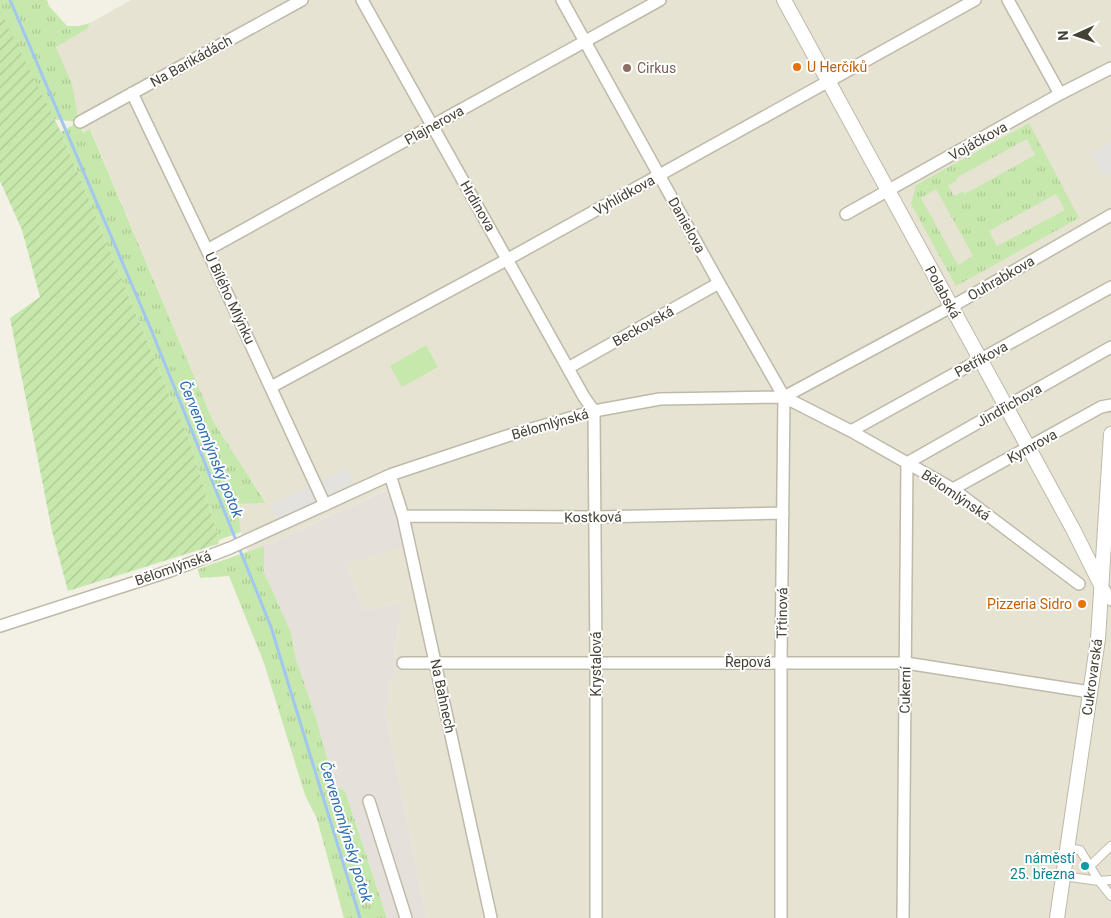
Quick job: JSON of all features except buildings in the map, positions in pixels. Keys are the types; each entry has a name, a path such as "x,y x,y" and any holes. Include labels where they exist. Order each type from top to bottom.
{"street":[{"name":"Na Barikádách","path":"80,122 302,0"},
{"name":"Hrdinova","path":"362,0 584,397 594,411"},
{"name":"Danielova","path":"562,0 784,397"},
{"name":"Plajnerova","path":"207,250 660,0"},
{"name":"Polabská","path":"784,0 1074,531 1101,585"},
{"name":"Vyhlídkova","path":"271,387 508,259 975,0"},
{"path":"1008,0 1060,94"},
{"name":"Vojáčkova","path":"846,214 1060,94 1111,68"},
{"name":"U Bílého Mlýnku","path":"132,93 325,505"},
{"name":"Ouhrabkova","path":"784,397 951,307 1111,215"},
{"name":"Beckovská","path":"568,368 719,283"},
{"name":"Petříkova","path":"851,431 1111,287"},
{"name":"Jindřichova","path":"907,463 1111,347"},
{"name":"Bělomlýnská","path":"0,626 170,570 230,548 390,476 507,436 594,411 660,399 784,397 851,431 953,489 1079,584"},
{"name":"Třtinová","path":"781,918 784,397"},
{"name":"Kymrova","path":"953,489 1101,408 1111,405"},
{"name":"Krystalová","path":"594,411 596,918"},
{"name":"Cukrovarská","path":"1057,918 1098,639 1111,434"},
{"name":"Cukerní","path":"903,918 907,463"},
{"name":"Na Bahnech","path":"390,476 403,516 491,918"},
{"name":"Kostková","path":"403,516 595,517 783,513"},
{"path":"1101,585 1111,600"},
{"name":"Řepová","path":"403,662 906,663 1090,692"},
{"path":"369,802 406,918"},
{"path":"1090,866 1111,846"},
{"path":"1067,848 1080,850 1111,896"},
{"path":"1063,876 1111,880"}],"shaded area":[{"path":"131,0 1111,0 1111,918 427,918 385,710 391,678 397,676 394,652 404,602 364,610 346,564 390,488 248,552 241,532 237,504 266,502 213,421 91,130 84,133 56,46 87,29 90,23"},
{"path":"1111,142 1111,174 1103,174 1090,153"},
{"path":"347,468 354,483 277,520 270,505"},
{"path":"391,488 399,516 404,546 346,564 364,610 404,602 394,651 397,676 391,678 385,710 427,918 387,918 345,791 335,787 315,715 295,656 291,632 264,572 264,546"}],"green space":[{"path":"0,0 47,0 49,6 67,26 79,26 90,23 87,29 56,47 72,84 83,133 90,129 213,421 266,503 237,504 241,532 219,540 188,435 171,399 61,132 78,122 51,119 0,25"},
{"path":"0,11 61,132 171,399 188,435 219,540 218,544 68,591 52,531 10,318 40,297 22,230 0,181"},
{"path":"1029,123 1079,218 956,286 911,204 916,185","holes":["1027,139 1035,155 968,192 964,194 963,191 954,196 948,185 957,181 956,178","936,189 973,256 958,265 921,198","1056,194 1065,210 997,246 989,231"]},
{"path":"426,345 438,367 402,387 390,366"},
{"path":"264,546 264,572 291,632 295,656 315,715 335,786 345,791 387,918 344,918 317,819 305,795 264,663 229,576 200,578 198,569"}],"waterway":[{"name":"Červenomlýnský potok","path":"10,0 150,327 271,627 360,918"}],"place":[{"name":"U Herčíků","path":"797,67"},
{"name":"Cirkus","path":"627,68"},
{"name":"Pizzeria Sidro","path":"1082,604"},
{"name":"náměstí 25. března","path":"1085,866"}]}
